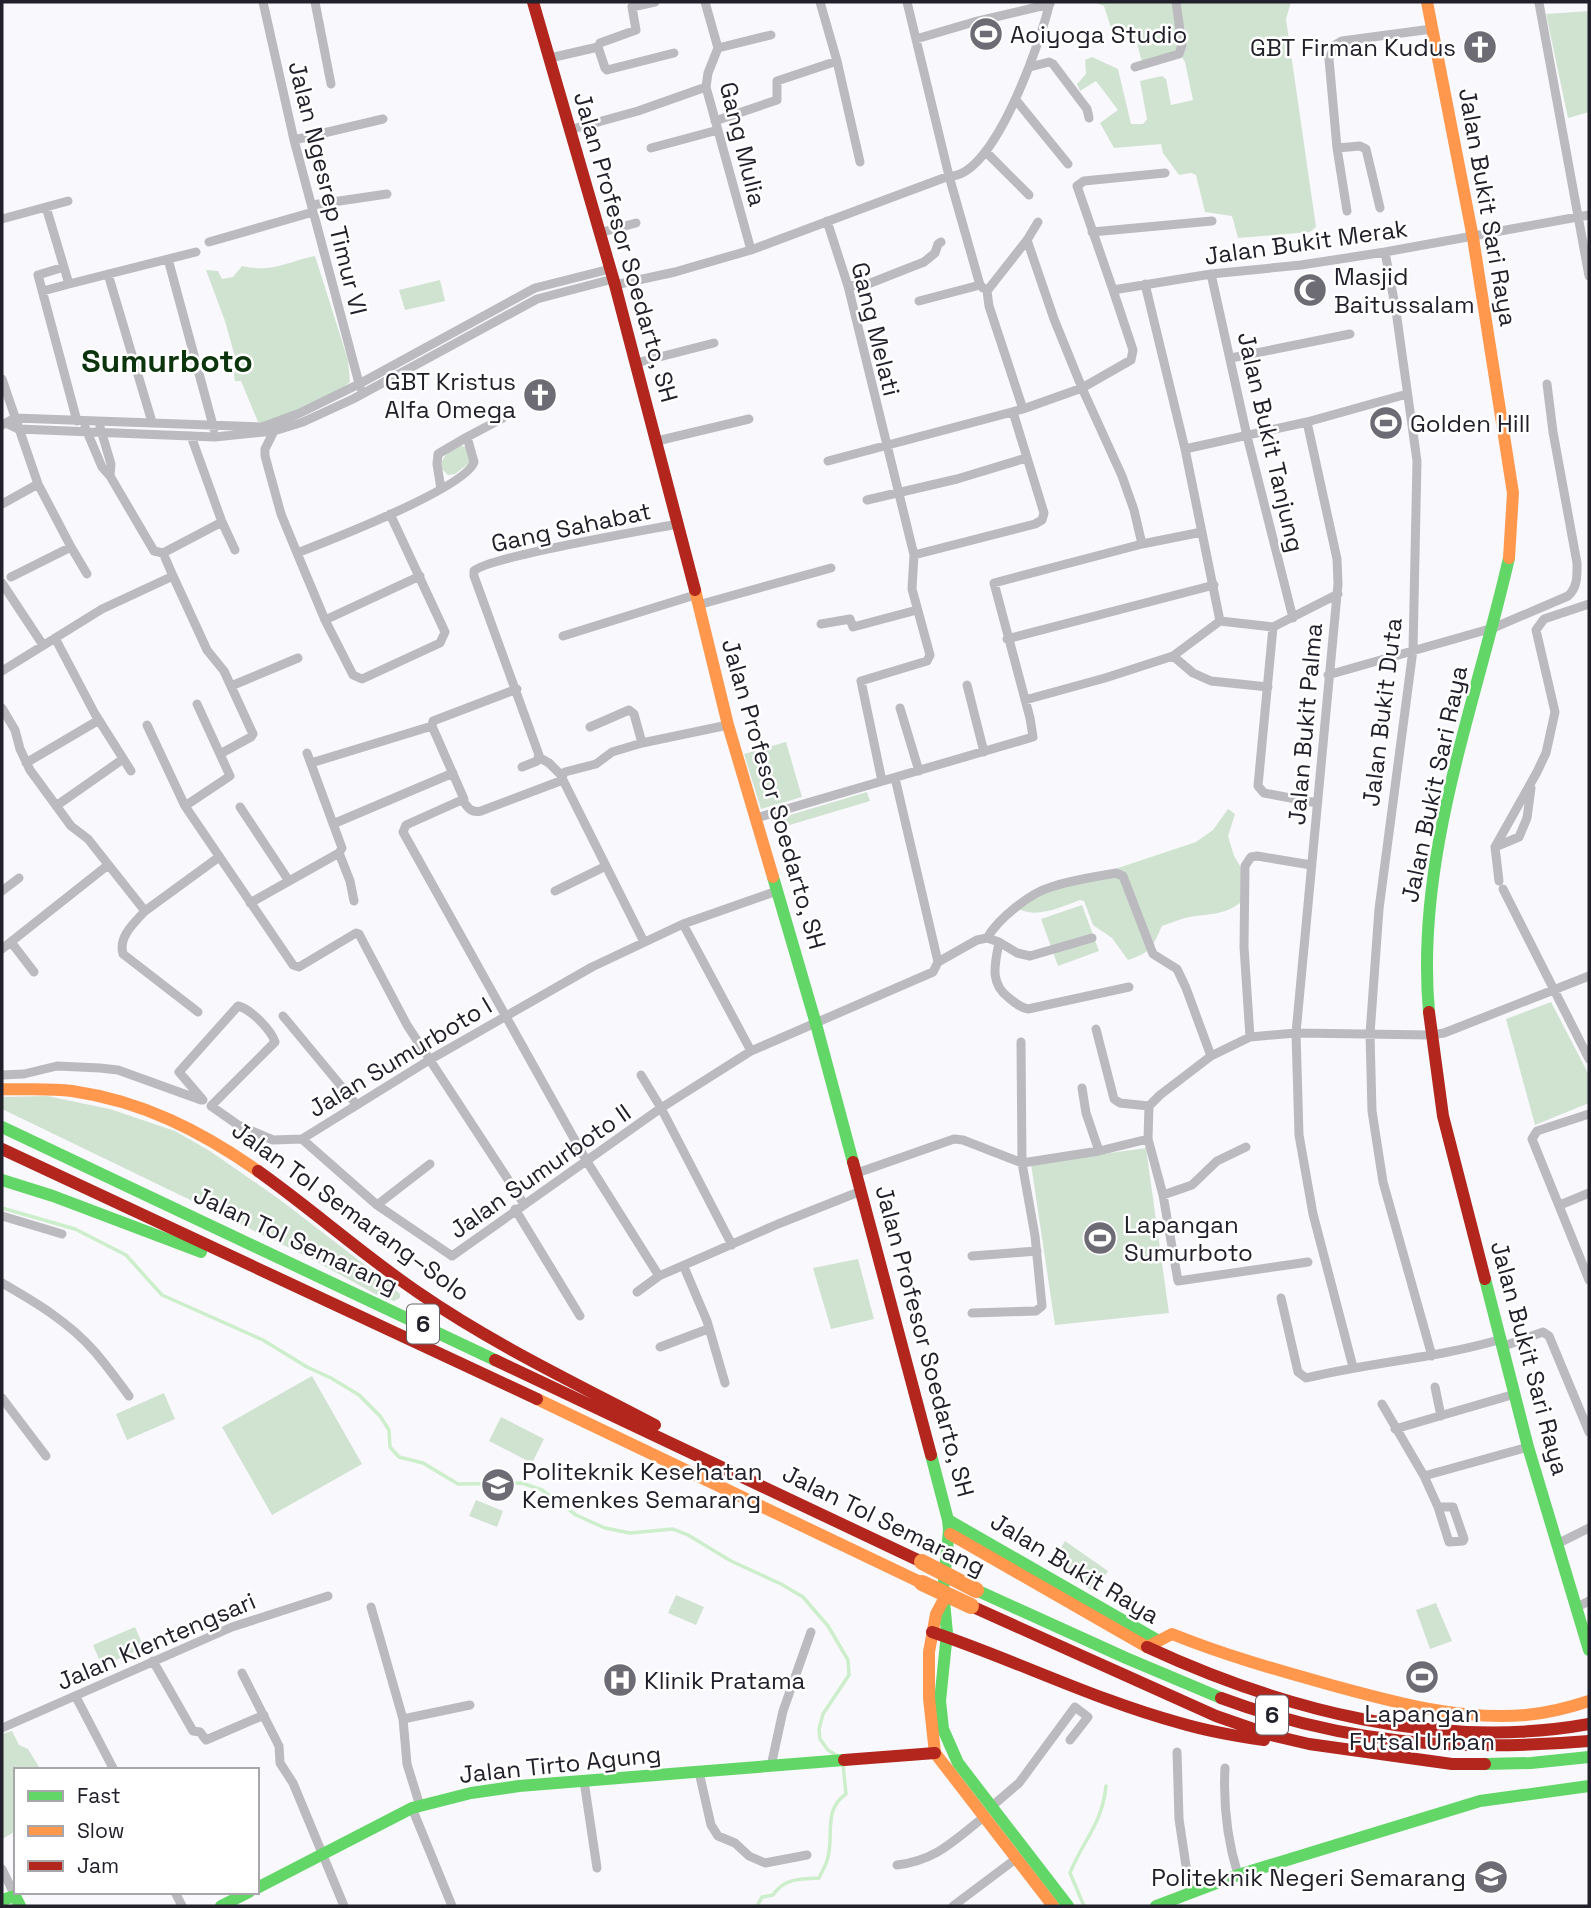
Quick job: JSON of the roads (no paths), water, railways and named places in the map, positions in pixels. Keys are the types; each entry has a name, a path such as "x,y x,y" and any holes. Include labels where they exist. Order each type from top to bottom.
{"main road":[{"name":"Jalan Profesor Soedarto, SH","path":"533,2 613,278 728,725 816,1024 949,1527 940,1634"},
{"name":"Jalan Bukit Sari Raya","path":"1427,2 1473,238 1513,493 1510,553 1462,741 1430,900 1426,951 1431,1035 1443,1116 1528,1447 1557,1544 1583,1604 1589,1650"},
{"name":"Jalan Tol Semarang–Solo","path":"2,1089 52,1089 121,1100 153,1110 195,1129 248,1162 380,1265 461,1319 842,1524"},
{"name":"Jalan Tol Semarang","path":"2,1127 922,1562 976,1590 1184,1684 1236,1704 1314,1727 1411,1742 1502,1747 1589,1741"},
{"name":"Jalan Tol Semarang","path":"2,1149 426,1345 971,1606 1216,1716 1271,1735 1308,1744 1452,1763 1531,1763 1589,1758"},
{"name":"6","path":"2,1180 53,1196 286,1282"},
{"name":"Jalan Bukit Raya","path":"949,1527 1211,1677 1299,1707 1387,1725 1474,1731 1558,1730 1589,1724"},
{"path":"940,1634 1164,1720 1250,1739 1308,1744"},
{"path":"940,1634 928,1696 929,1724 935,1753 1068,1906"},
{"path":"940,1634 940,1722 946,1742 1017,1858 1053,1906"},
{"path":"1152,1644 1172,1634 1252,1663 1391,1701 1454,1713 1540,1716 1589,1701"},
{"name":"Jalan Tirto Agung","path":"259,1887 416,1807 496,1789 935,1753"},
{"path":"1156,1906 1238,1875 1480,1801 1589,1786"},
{"path":"221,1906 245,1894"}],"street":[{"name":"Jalan Ngesrep Timur VI","path":"264,2 294,140 363,394"},
{"path":"315,2 331,84"},
{"path":"550,58 598,47 600,43 636,30 632,8 654,2"},
{"name":"Gang Mulia","path":"705,2 718,48 708,73 706,87 751,250"},
{"path":"820,2 837,61 860,162"},
{"path":"907,2 949,176 1023,409"},
{"path":"1135,67 1179,54 1182,45 1176,2"},
{"path":"1540,2 1589,276"},
{"path":"916,38 1050,3"},
{"path":"7,422 80,421 100,427 191,436 214,431 260,428 301,417 363,394 480,319 540,286 675,272 751,250 949,176 963,175 986,152 1016,100 1050,3"},
{"path":"1347,211 1337,148 1329,60 1335,45 1342,41 1432,29"},
{"name":"Gang Mulia","path":"718,48 771,35"},
{"path":"598,47 607,70 674,53"},
{"path":"651,148 717,126 777,100 777,81 837,61"},
{"path":"1030,66 1049,62 1053,64 1087,109 1089,118"},
{"path":"569,130 638,111 706,87"},
{"path":"1016,100 1068,164"},
{"path":"294,140 383,119"},
{"path":"1337,148 1360,146 1366,149 1380,208"},
{"path":"986,152 1029,195"},
{"path":"828,461 1023,409 1082,388 1130,360 1133,356 1077,189 1078,183 1165,173"},
{"path":"209,242 313,208 387,194"},
{"path":"2,219 68,201"},
{"path":"47,206 69,284"},
{"name":"Jalan Bukit Merak","path":"1113,290 1212,274 1301,265 1385,252 1589,215"},
{"path":"1092,232 1212,221"},
{"name":"Gang Melati","path":"827,222 848,286 885,446 914,555"},
{"path":"919,301 984,288 1027,240 1038,222"},
{"path":"599,233 636,223"},
{"path":"1027,240 1054,319 1122,476 1142,544"},
{"path":"848,286 868,284 924,262 934,255 937,246 942,242"},
{"path":"43,291 196,252"},
{"name":"Jalan Bukit Duta","path":"1385,252 1417,461 1413,650 1386,844 1370,1034 1372,1111 1382,1182 1432,1356"},
{"path":"168,259 214,431"},
{"path":"64,267 39,273 80,421 102,467 152,548 163,553 207,650 223,671 253,733 251,737 220,754"},
{"path":"108,274 152,422"},
{"name":"Jalan Bukit Tanjung","path":"1212,274 1247,436 1293,618"},
{"path":"7,422 18,429 87,432 100,427 152,422 214,431 274,431 359,384 484,329 543,296 590,280"},
{"path":"1145,284 1185,449 1220,621"},
{"path":"517,298 522,307"},
{"path":"480,319 484,329"},
{"path":"1231,358 1350,334"},
{"path":"636,363 714,343"},
{"path":"2,379 7,422"},
{"path":"1328,675 1493,628 1569,596 1576,587 1577,563 1547,384"},
{"path":"1185,449 1307,422 1407,394"},
{"path":"882,781 861,681 930,659 912,589 914,555 1042,520 1044,513 1013,412"},
{"path":"441,489 438,454 503,418"},
{"path":"657,441 749,419"},
{"name":"Jalan Bukit Palma","path":"1307,422 1337,559 1338,594 1328,675 1296,1033 1299,1135 1313,1214 1353,1367"},
{"path":"100,427 111,464 110,476"},
{"path":"18,429 38,484 87,574"},
{"path":"274,431 265,449 265,456 281,514 325,620 353,675 362,679 440,643 445,632 390,514"},
{"path":"191,436 235,550"},
{"path":"298,553 390,514 467,474 474,462 467,436"},
{"path":"867,500 1026,458"},
{"path":"2,504 38,484"},
{"path":"163,553 222,522"},
{"name":"Gang Sahabat","path":"540,758 474,571 478,566 678,524"},
{"path":"756,818 1034,737 1026,700 992,585 995,582 1142,544 1202,532"},
{"path":"11,577 71,547"},
{"path":"563,636 696,600 831,569"},
{"path":"2,671 102,609 173,576"},
{"path":"325,620 420,576"},
{"path":"2,583 43,645"},
{"path":"1007,639 1214,585"},
{"path":"1026,700 1173,656 1220,621 1273,627 1338,594"},
{"path":"1589,604 1545,619 1536,630 1555,712 1546,753 1495,847 1501,884 1589,1059"},
{"path":"821,624 850,619 853,627 917,610"},
{"path":"1273,627 1258,786 1264,793 1317,803"},
{"path":"55,638 99,720 131,771"},
{"path":"1173,656 1193,673 1211,681 1268,687"},
{"path":"231,686 298,658"},
{"path":"967,685 984,752"},
{"path":"250,902 339,853 342,848 309,758 432,726 435,720 517,689"},
{"path":"184,806 230,776 197,704"},
{"path":"2,708 15,730 26,762 56,806 74,830 88,839 145,911"},
{"path":"900,708 919,771"},
{"path":"590,727 629,710 634,714 642,743"},
{"path":"26,762 99,720"},
{"path":"147,725 184,806 295,967 358,933 400,1012 519,1206 580,1316"},
{"path":"432,726 464,797 463,801 474,812 562,778 565,772 598,763 612,752 728,725"},
{"path":"522,767 540,758 549,763 562,778 644,942"},
{"path":"56,806 123,759"},
{"path":"333,824 453,773"},
{"path":"895,778 938,961"},
{"path":"1495,847 1519,837 1527,818 1531,783"},
{"path":"463,801 406,825 404,832 586,1160 659,1276"},
{"path":"240,807 289,881"},
{"path":"339,853 350,881 354,901"},
{"path":"1250,1037 1244,947 1245,866 1251,857 1257,856 1311,865"},
{"path":"198,1012 123,954 121,948 123,939 145,911 219,857"},
{"path":"2,949 108,865"},
{"path":"555,891 606,866"},
{"path":"1092,938 1030,956 1017,953 987,938 999,922 1049,887 1116,873 1123,876 1153,954 1177,969 1211,1056"},
{"path":"2,891 19,878"},
{"name":"Jalan Sumurboto I","path":"207,1103 275,1042 272,1035 244,1008 235,1008 179,1070 181,1077 207,1103 238,1125 273,1140 302,1139 431,1059 576,975 683,924 777,891"},
{"path":"683,924 751,1051"},
{"name":"Jalan Sumurboto II","path":"302,1139 377,1205 452,1256 661,1108 751,1051 933,972 938,961 977,940 987,938"},
{"path":"11,942 34,972"},
{"path":"999,942 994,977 1002,993 1023,1008 1129,987"},
{"path":"1308,1262 1178,1280 1163,1195 1147,1139 1149,1107 1165,1090 1211,1056 1250,1037 1296,1033 1431,1035 1468,1025 1589,976"},
{"path":"282,1016 356,1104"},
{"path":"1096,1029 1114,1099 1120,1103 1149,1107"},
{"path":"972,1313 1041,1309 1042,1306 1037,1251 1022,1163 1021,1042"},
{"path":"2,1075 24,1074 57,1066 109,1069 137,1076 207,1103"},
{"path":"641,1075 732,1245"},
{"path":"1082,1088 1086,1113 1099,1151"},
{"path":"1589,1114 1537,1131 1532,1139 1589,1280"},
{"path":"857,1173 954,1139 1022,1163 1099,1151 1147,1139"},
{"path":"1163,1195 1192,1185 1217,1161 1246,1147"},
{"path":"377,1205 430,1164"},
{"path":"637,1292 659,1276 861,1191"},
{"path":"1560,1205 1589,1193"},
{"path":"2,1216 62,1234"},
{"path":"972,1256 1037,1251"},
{"path":"684,1267 725,1383"},
{"path":"2,1283 47,1310 82,1338 129,1396"},
{"path":"1281,1298 1298,1372 1306,1378 1353,1367 1432,1356 1543,1332 1549,1336 1589,1432"},
{"path":"660,1347 708,1329"},
{"path":"1435,1387 1441,1416"},
{"path":"1395,1429 1515,1394"},
{"path":"2,1398 46,1456"},
{"path":"1382,1404 1424,1476 1438,1507"},
{"path":"1424,1476 1528,1447"},
{"path":"1557,1544 1589,1528"},
{"name":"Jalan Klentengsari","path":"2,1728 244,1623 328,1595"},
{"path":"371,1608 403,1719 407,1764 416,1807 452,1906"},
{"path":"771,1766 783,1712 811,1632"},
{"path":"153,1661 192,1731 200,1731 206,1741 264,1715"},
{"path":"242,1673 279,1746 280,1763 293,1783 344,1906"},
{"path":"76,1697 113,1768"},
{"path":"403,1719 470,1705"},
{"path":"897,1866 917,1863 935,1855 988,1812 1019,1783 1073,1707 1082,1710 1088,1717 1070,1740"},
{"path":"1177,1752 1180,1819 1190,1893"},
{"path":"1225,1768 1227,1839 1238,1875"},
{"path":"699,1772 711,1825 718,1836 735,1843 750,1856 765,1863 807,1855"},
{"path":"584,1781 597,1868"},
{"path":"953,1906 1017,1858"},
{"path":"2,1869 12,1901"}],"waterway":[{"path":"2,1208 75,1229 126,1255 162,1295 263,1340 359,1395 380,1416 389,1430 390,1447 399,1457 423,1463 458,1484 522,1483 542,1490 576,1515 605,1528 630,1533 673,1529 803,1597 828,1626 848,1660 849,1675 823,1714 819,1729 820,1739 828,1750 839,1757"},
{"path":"757,1906 762,1897 773,1895 788,1882 819,1878 830,1848 834,1807 846,1794 843,1764"},
{"path":"1084,1906 1070,1873 1101,1811 1106,1786"}],"place":[{"name":"Aoiyoga Studio","path":"986,34"},
{"name":"GBT Firman Kudus","path":"1480,47"},
{"name":"Masjid Baitussalam","path":"1310,290"},
{"name":"GBT Kristus Alfa Omega","path":"540,395"},
{"name":"Golden Hill","path":"1386,423"},
{"name":"Lapangan Sumurboto","path":"1100,1238"},
{"name":"Politeknik Kesehatan Kemenkes Semarang","path":"498,1485"},
{"name":"Lapangan Futsal Urban","path":"1422,1677"},
{"name":"Klinik Pratama","path":"620,1680"},
{"name":"Politeknik Negeri Semarang","path":"1491,1877"}],"district":[{"name":"Sumurboto","path":"167,361"}]}
